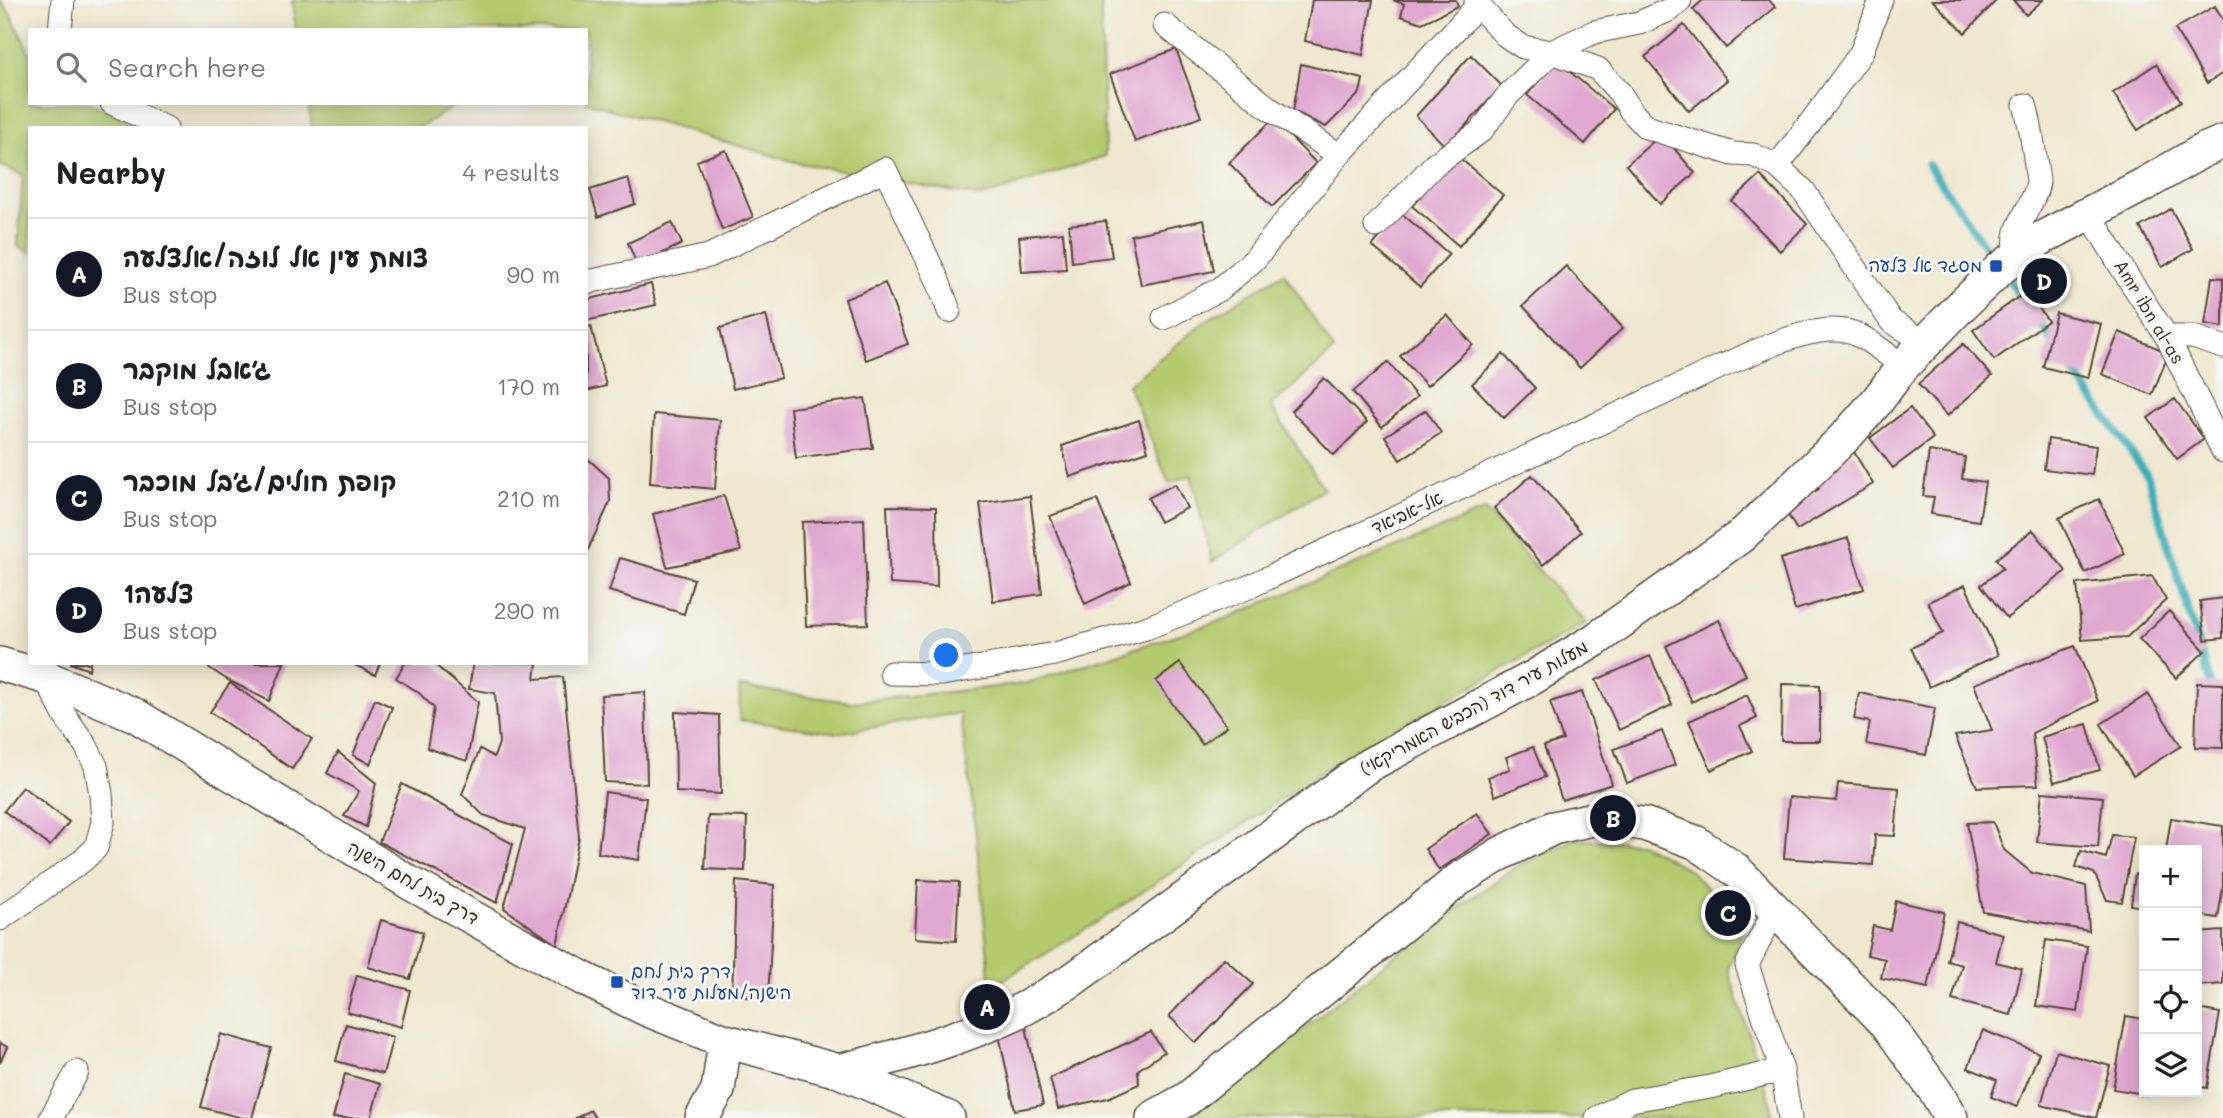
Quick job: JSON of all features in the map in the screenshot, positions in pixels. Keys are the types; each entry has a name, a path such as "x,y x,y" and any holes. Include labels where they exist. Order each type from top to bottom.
{"street":[{"path":"60,28 63,0"},
{"path":"1376,226 1434,165 1482,131 1508,95 1552,52 1594,32 1639,23 1671,9 1680,0"},
{"path":"1777,166 1861,52 1881,0"},
{"path":"1164,318 1220,289 1254,260 1339,155 1477,3 1505,35 1522,47 1552,52 1598,69 1646,127 1733,154 1754,155 1777,166 1803,190 1915,355"},
{"path":"1165,25 1270,108 1339,155"},
{"path":"116,105 162,126"},
{"path":"2018,254 2014,245 2016,232 2038,182 2031,124 2025,105"},
{"name":"מעלות עיר דוד (הכביש האמריקאי)","path":"839,1071 951,1039 1025,1008 1072,980 1369,765 1534,677 1595,640 1741,536 1797,485 1848,434 1961,306 2018,254 2042,238 2223,142"},
{"path":"588,283 709,256 885,169 938,281 949,311"},
{"name":"Amr ibn al-as","path":"2089,213 2167,337 2223,451"},
{"name":"אל-אביאד","path":"891,673 942,674 1055,654 1146,628 1244,589 1722,366 1790,338 1833,330 1856,334 1915,355"},
{"path":"2167,337 2193,337 2223,347"},
{"name":"דרך בית לחם הישנה","path":"0,664 46,677 135,715 377,863 584,978 646,1009 725,1041 839,1071 948,1118"},
{"path":"0,919 82,861 96,848 103,822 96,766 65,716 46,677"},
{"path":"1153,1118 1187,1099 1458,880 1500,854 1553,828 1597,818 1644,824 1695,842 1736,870 1887,1024 1936,1092 1951,1118"},
{"path":"1775,909 1747,965 1782,1070 1790,1118"},
{"path":"702,1118 718,1090 725,1041"},
{"path":"1597,1118 1632,1100 1710,1087 1782,1070"},
{"path":"51,1118 77,1072"}],"green space":[{"path":"0,0 9,11 28,50 28,105 94,105 145,126 28,126 28,252 18,246 23,175 0,165"},
{"path":"1102,0 1105,156 982,197 799,163 588,103 588,28 296,28 292,2"},
{"path":"308,105 456,105 421,126 312,126"},
{"path":"1284,273 1334,350 1271,406 1324,489 1212,562 1191,475 1169,483 1128,385 1205,321"},
{"path":"1485,510 1586,623 1338,761 1099,921 991,987 974,816 960,713 838,733 740,720 739,687 851,702 1024,684 1223,620"},
{"path":"1574,839 1640,843 1688,869 1745,926 1728,969 1770,1101 1772,1118 1187,1118 1281,1047 1420,935 1514,868"}],"building":[{"path":"1312,0 1373,0 1363,55 1305,41"},
{"path":"1393,0 1456,0 1458,6 1422,23 1401,16 1404,4"},
{"path":"1703,0 1769,0 1775,7 1726,48 1693,9"},
{"path":"1932,0 1997,0 1965,33"},
{"path":"2013,0 2043,0 2026,15"},
{"path":"2215,6 2223,20 2223,73 2207,83 2175,29"},
{"path":"1684,25 1727,80 1689,111 1645,57"},
{"path":"1176,49 1201,117 1135,142 1110,74"},
{"path":"1471,55 1502,86 1446,147 1416,116"},
{"path":"1556,60 1614,109 1585,144 1527,95"},
{"path":"1301,64 1363,79 1360,93 1326,127 1293,111"},
{"path":"2156,64 2181,101 2138,130 2113,93"},
{"path":"1273,119 1316,163 1272,207 1229,163"},
{"path":"1662,134 1695,173 1660,204 1626,165"},
{"path":"726,150 753,217 722,230 697,161"},
{"path":"1456,155 1503,195 1459,246 1412,206"},
{"path":"1760,175 1807,224 1780,251 1732,201"},
{"path":"628,178 635,204 598,217 590,190"},
{"path":"2171,209 2193,249 2162,267 2140,227"},
{"path":"1401,213 1449,254 1420,287 1372,246"},
{"path":"1204,220 1214,271 1141,285 1131,235"},
{"path":"1106,221 1112,257 1072,262 1069,225"},
{"path":"672,222 682,244 637,265 628,243"},
{"path":"1063,232 1066,269 1022,272 1019,237"},
{"path":"1566,266 1623,328 1580,368 1523,306"},
{"path":"2212,277 2223,278 2223,327 2205,324"},
{"path":"885,283 908,344 866,360 845,299"},
{"path":"651,284 656,305 588,321 588,300"},
{"path":"2027,291 2048,321 1994,360 1973,330"},
{"path":"2056,313 2101,324 2088,378 2043,367"},
{"path":"766,315 781,378 733,389 720,328"},
{"path":"1447,315 1473,345 1427,386 1400,356"},
{"path":"591,326 606,386 588,390 588,327"},
{"path":"2119,332 2169,353 2152,395 2102,374"},
{"path":"1963,344 1992,376 1947,416 1918,384"},
{"path":"1503,354 1535,388 1504,418 1472,384"},
{"path":"1388,362 1417,397 1382,427 1353,392"},
{"path":"1324,378 1367,422 1334,455 1291,411"},
{"path":"865,398 873,448 796,458 790,408"},
{"path":"2175,399 2204,439 2177,459 2148,418"},
{"path":"1910,408 1933,438 1893,468 1870,438"},
{"path":"1426,410 1441,433 1400,460 1385,436"},
{"path":"654,414 720,420 715,489 650,483"},
{"path":"1139,420 1148,451 1070,477 1062,446"},
{"path":"2048,439 2096,446 2092,475 2044,469"},
{"path":"1929,451 1965,457 1962,479 1985,482 1979,521 1931,514 1934,497 1923,496"},
{"path":"1854,452 1873,484 1797,530 1785,510 1819,489 1812,477"},
{"path":"588,459 609,478 610,502 588,550"},
{"path":"1532,475 1581,532 1543,565 1494,508"},
{"path":"1175,484 1187,508 1160,522 1148,498"},
{"path":"724,496 741,551 667,567 653,514"},
{"path":"1030,496 1042,594 993,601 980,503"},
{"path":"2099,499 2125,554 2085,573 2059,518"},
{"path":"1097,500 1131,582 1085,604 1050,516"},
{"path":"887,506 936,507 937,587 890,584"},
{"path":"864,519 868,624 806,626 802,522"},
{"path":"2033,530 2066,571 2007,618 1981,585 2003,568 1996,559"},
{"path":"1848,538 1864,589 1795,610 1780,559"},
{"path":"620,558 694,579 684,614 609,591"},
{"path":"2152,576 2166,600 2127,637 2082,640 2077,584"},
{"path":"1965,585 1998,655 1929,687 1911,648 1943,633 1928,602"},
{"path":"2223,598 2223,638 2205,640 2200,601"},
{"path":"2169,611 2205,651 2176,678 2139,639"},
{"path":"1719,620 1746,675 1692,702 1666,646"},
{"path":"2075,646 2098,701 2032,733 2038,785 1977,787 1955,736 1992,730 1974,684"},
{"path":"1650,656 1672,705 1619,730 1596,680"},
{"path":"1180,663 1227,726 1202,744 1156,681"},
{"path":"75,665 90,665 89,670"},
{"path":"205,665 283,665 269,701"},
{"path":"355,665 379,665 375,675"},
{"path":"404,665 435,665 478,702 467,761 427,748 434,708 418,692 396,678"},
{"path":"473,665 537,665 535,679 563,677 579,837 557,945 504,908 525,829 483,815 462,794 480,749 494,757 499,743 495,693 469,689"},
{"path":"230,683 312,739 292,769 210,712"},
{"path":"2197,683 2223,684 2223,748 2195,747"},
{"path":"1782,684 1820,685 1820,741 1781,741"},
{"path":"645,692 647,784 605,782 601,695"},
{"path":"1582,692 1612,784 1562,800 1544,746 1563,740 1550,702"},
{"path":"1859,693 1935,708 1926,755 1866,744 1870,722 1854,719"},
{"path":"2148,694 2181,746 2133,776 2101,724"},
{"path":"1747,695 1757,718 1740,726 1752,751 1711,770 1689,721"},
{"path":"375,699 392,707 370,764 353,755"},
{"path":"675,712 719,715 721,794 676,792"},
{"path":"2087,724 2100,770 2054,782 2042,737"},
{"path":"1662,731 1675,765 1627,783 1614,749"},
{"path":"1533,747 1545,777 1495,796 1488,777 1510,769 1506,757"},
{"path":"338,752 376,783 366,827 344,816 359,791 327,773"},
{"path":"1838,783 1899,788 1895,836 1875,835 1873,865 1784,858 1789,797 1836,801"},
{"path":"402,784 513,844 497,903 379,842"},
{"path":"23,787 69,822 50,846 4,811"},
{"path":"605,792 646,798 639,860 598,853"},
{"path":"2042,792 2103,797 2098,847 2037,842"},
{"path":"1477,813 1492,834 1439,870 1425,849"},
{"path":"708,816 747,817 745,871 705,869"},
{"path":"2171,818 2223,826 2223,887 2218,918 2202,916 2202,845 2167,845"},
{"path":"1993,822 2004,850 2032,873 2086,886 2089,931 1983,912 1967,823"},
{"path":"2112,835 2134,837 2122,902 2107,900 2094,873 2076,867 2081,851 2106,858"},
{"path":"2135,874 2139,874 2139,906 2131,905"},
{"path":"918,880 959,882 956,941 915,938"},
{"path":"736,881 774,885 768,1000 732,995"},
{"path":"1896,901 1944,912 1928,988 1881,978 1885,959 1867,955 1873,926 1890,930"},
{"path":"381,920 423,932 410,979 368,967"},
{"path":"1957,922 2003,934 1996,962 2022,969 2011,1015 1952,1000 1962,965 1947,961"},
{"path":"2223,931 2223,984 2202,986 2202,933"},
{"path":"2046,940 2087,946 2078,1012 2036,1006"},
{"path":"1224,958 1253,984 1196,1043 1169,1016"},
{"path":"357,975 410,990 401,1027 347,1012"},
{"path":"2202,1010 2220,1013 2207,1088 2202,1087"},
{"path":"2126,1016 2139,1018 2139,1093 2113,1089"},
{"path":"346,1024 393,1037 383,1074 336,1061"},
{"path":"1026,1027 1043,1105 1015,1110 999,1035"},
{"path":"1983,1030 2039,1053 2017,1107 1991,1097 1997,1080 1968,1068"},
{"path":"1151,1032 1164,1052 1138,1070 1139,1084 1108,1098 1058,1109 1050,1078"},
{"path":"221,1034 271,1048 252,1118 242,1118 201,1107"},
{"path":"0,1043 7,1047 0,1063"},
{"path":"2056,1051 2110,1066 2096,1118 2041,1105"},
{"path":"345,1074 380,1084 371,1118 333,1118"},
{"path":"590,1110 595,1118 576,1118"}],"waterway":[{"path":"1928,165 1997,263"},
{"path":"2005,274 2025,303"},
{"path":"2037,319 2056,346"},
{"path":"2071,368 2147,475 2213,692"}],"place":[{"name":"מסגד אל צלעה","path":"1996,266"},
{"name":"צלעה1","path":"2044,281"},
{"name":"ג׳אבל מוקבר","path":"1613,818"},
{"name":"קופת חולים/ג׳בל מוכבר","path":"1728,913"},
{"name":"דרך בית לחם הישנה/מעלות עיר דוד","path":"617,982"},
{"name":"צומת עין אל לוזה/אלצלעה","path":"987,1007"}]}
